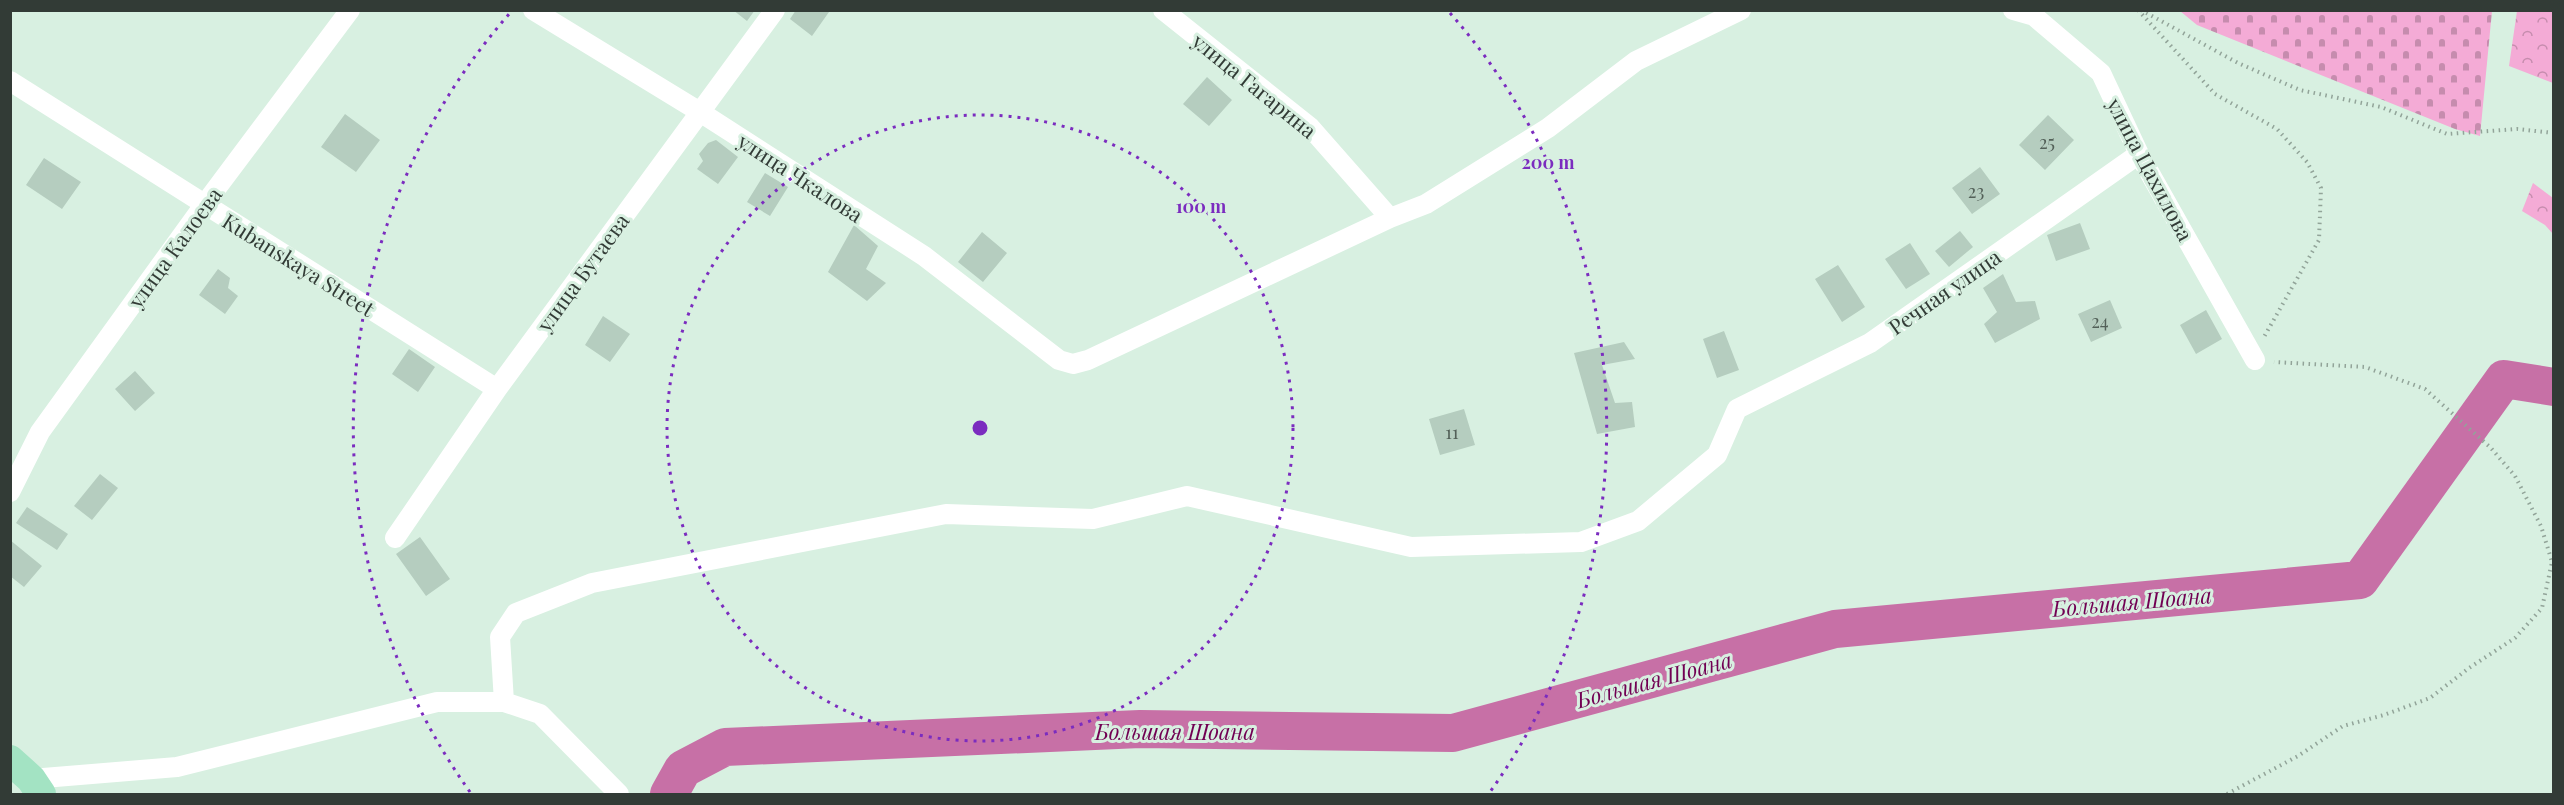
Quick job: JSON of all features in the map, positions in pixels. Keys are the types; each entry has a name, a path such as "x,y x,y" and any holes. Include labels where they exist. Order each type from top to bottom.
{"street":[{"name":"улица Калоева","path":"10,492 40,432 204,205 350,10"},
{"name":"улица Чкалова","path":"533,10 700,112 924,256 1059,360 1073,364 1088,360 1390,218"},
{"name":"улица Бутаева","path":"395,538 496,389 775,10"},
{"name":"улица Гагарина","path":"1163,10 1310,127 1390,218"},
{"path":"1390,218 1426,204 1548,128 1636,61 1741,10"},
{"name":"улица Цахилова","path":"2013,10 2034,16 2101,73 2139,154 2256,360"},
{"name":"Kubanskaya Street","path":"10,81 496,389"},
{"name":"Речная улица","path":"504,702 500,637 516,613 592,583 946,514 1093,519 1187,496 1411,547 1581,542 1638,521 1717,455 1737,409 1870,343 2139,154"},
{"path":"27,778 177,767 437,702 504,702 540,714 619,795"}],"path":[{"path":"2140,10 2238,63 2300,90 2381,107 2447,134 2517,129 2553,133"},
{"path":"2140,10 2215,94 2277,129 2307,162 2320,188 2319,240 2278,309 2256,360 2364,367 2425,389 2490,447 2515,476 2541,526 2552,561 2542,608 2515,638 2469,668 2430,698 2384,715 2343,726 2298,756 2228,795"}],"green space":[{"path":"2180,11 2492,11 2480,136 2455,129 2197,25"},
{"path":"2517,11 2553,11 2553,83 2509,66"},
{"path":"2533,183 2553,198 2553,234 2545,225 2522,211"}],"building":[{"path":"733,10 755,10 747,21"},
{"path":"796,10 827,10 829,12 812,36 790,19"},
{"path":"1207,77 1232,100 1209,126 1183,104"},
{"path":"345,114 380,140 356,172 321,147"},
{"path":"2048,115 2074,140 2045,170 2019,145"},
{"path":"716,140 738,157 718,184 697,169 703,161 699,154 708,143"},
{"path":"44,158 81,182 62,209 26,185"},
{"path":"1980,167 2000,194 1972,214 1952,188"},
{"path":"765,173 788,187 770,216 747,202"},
{"path":"2080,223 2090,249 2056,261 2047,235"},
{"path":"854,225 878,246 866,269 886,283 867,301 828,272"},
{"path":"1960,231 1973,247 1949,267 1935,251"},
{"path":"982,232 1007,253 983,282 958,262"},
{"path":"1910,243 1930,274 1906,289 1885,259"},
{"path":"1838,265 1865,307 1842,322 1815,279"},
{"path":"218,269 230,278 228,288 238,296 225,314 199,295"},
{"path":"2003,274 2016,302 2035,301 2040,319 1995,343 1984,324 1997,312 1983,288"},
{"path":"2110,300 2122,328 2091,342 2078,314"},
{"path":"2206,310 2222,339 2196,354 2180,325"},
{"path":"603,316 630,334 610,362 585,345"},
{"path":"1724,331 1739,370 1717,378 1703,339"},
{"path":"1624,342 1635,359 1602,365 1615,403 1632,402 1635,427 1597,434 1574,353"},
{"path":"409,349 435,367 418,392 392,374"},
{"path":"135,371 155,393 135,411 115,389"},
{"path":"1464,409 1475,445 1440,455 1429,419"},
{"path":"100,474 118,488 92,520 74,506"},
{"path":"27,507 68,534 57,550 16,523"},
{"path":"420,537 450,579 426,596 396,554"},
{"path":"10,540 42,566 24,587 10,576"}],"waterway":[{"name":"Большая Шоана","path":"669,794 683,769 725,747 1140,729 1453,733 1835,629 2360,580 2504,379 2554,387"}]}
